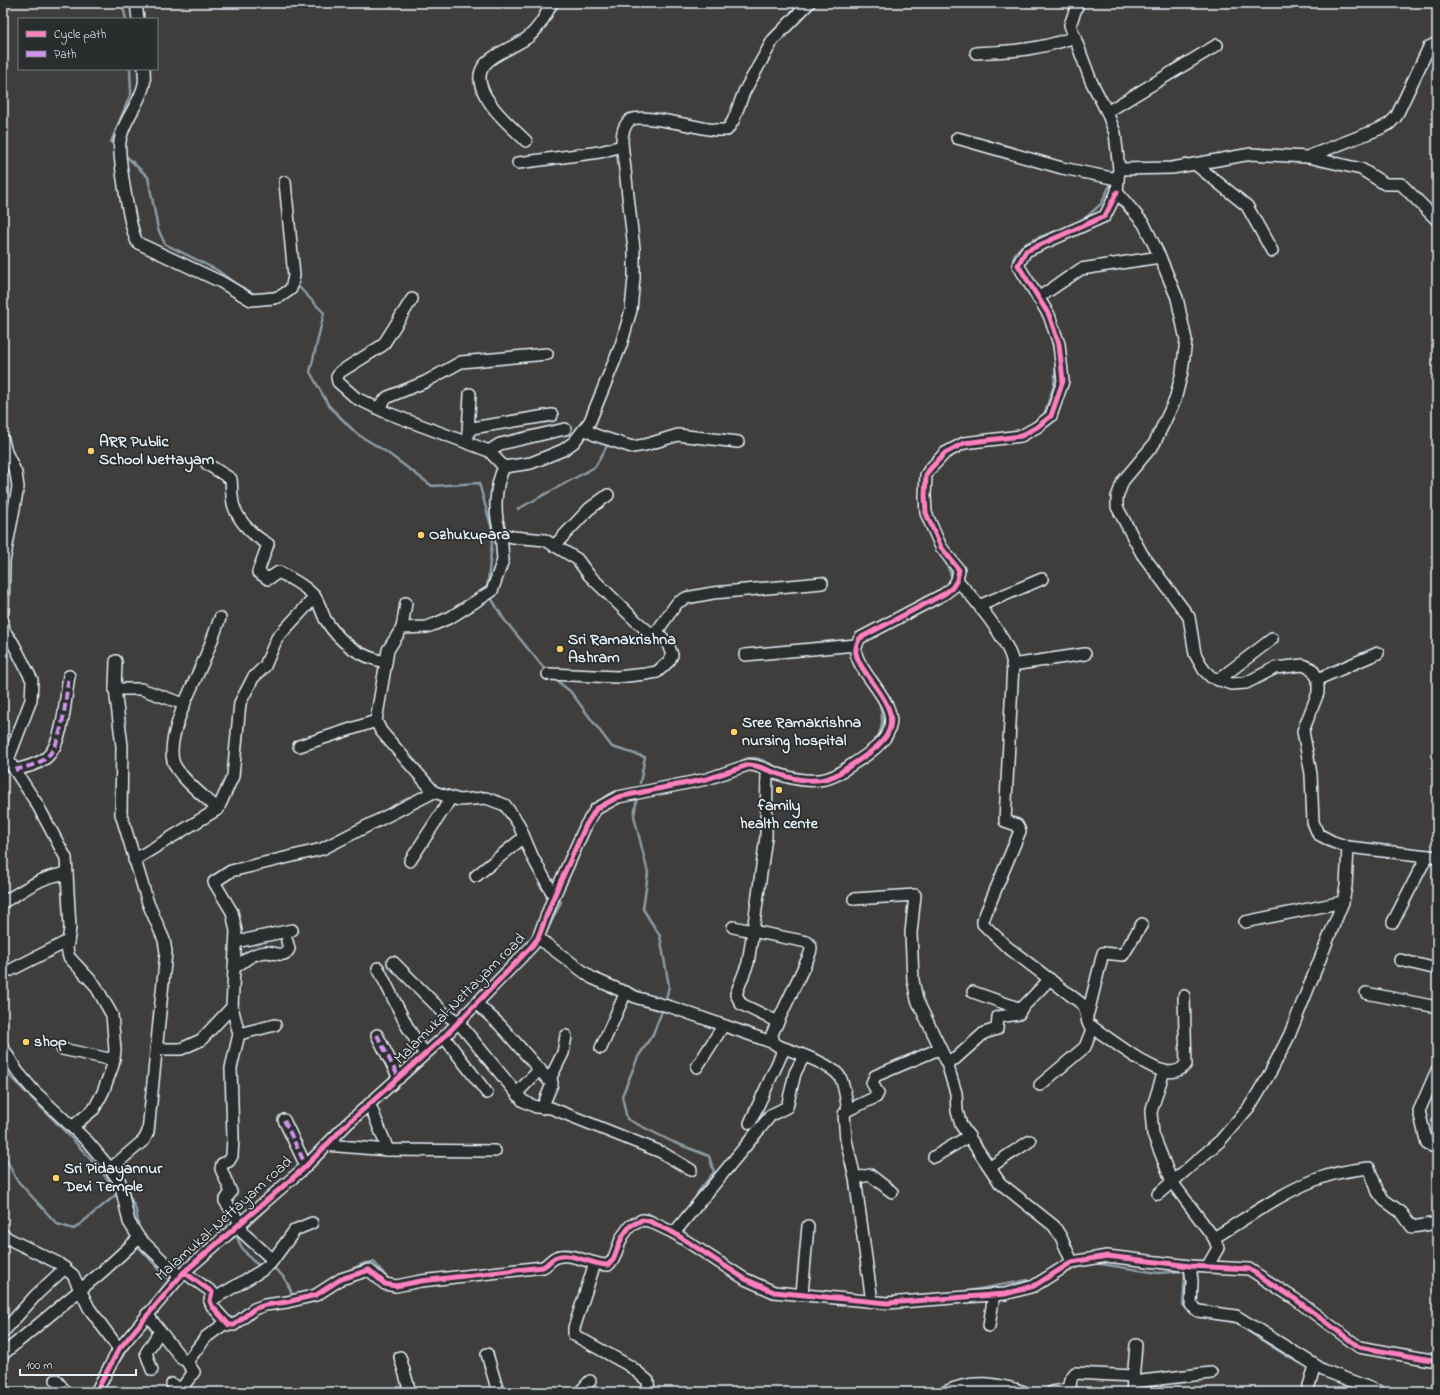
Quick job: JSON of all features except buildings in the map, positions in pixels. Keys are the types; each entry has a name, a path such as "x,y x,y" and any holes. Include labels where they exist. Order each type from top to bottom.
{"street":[{"path":"136,3 138,18"},
{"path":"526,141 489,103 479,80 480,70 486,62 527,37 540,25 552,3"},
{"path":"504,467 531,463 563,450 574,442 585,429 602,395 621,345 631,310 634,249 622,146 622,134 625,127 631,120 648,118 722,131 729,128 744,92 773,40 809,3"},
{"path":"745,655 856,645 860,638 944,594 952,588 957,580 959,570 942,547 926,513 926,475 945,453 964,443 1021,436 1038,427 1051,416 1063,381 1059,344 1049,315 1018,265 1026,252 1105,216 1117,192 1118,174 1115,133 1107,112 1091,81 1070,25 1078,3"},
{"path":"976,53 1026,51 1050,46 1075,37"},
{"path":"1307,157 1389,124 1396,117 1429,47 1437,43"},
{"path":"1107,112 1217,45"},
{"path":"144,70 144,84 124,128 120,141 120,154 132,230 138,244 221,282 251,300 281,296 291,289 294,276 286,182"},
{"path":"957,138 1062,168 1118,174 1172,168 1251,154 1307,157 1361,169 1385,184 1401,184 1437,220"},
{"path":"518,163 600,152 622,146"},
{"path":"1195,164 1247,206 1272,251"},
{"path":"1117,192 1144,224 1160,256 1177,298 1186,340 1182,372 1175,400 1154,444 1123,481 1117,497 1118,507 1142,554 1189,617 1195,654 1204,670 1211,677 1231,684 1246,683 1275,668 1303,665 1312,669 1318,679 1318,693 1303,731 1311,774 1313,822 1316,831 1322,837 1348,847 1432,857 1393,922"},
{"path":"1038,298 1081,269 1160,256"},
{"path":"412,300 383,345 340,372 337,377 340,384 356,398 380,410 468,438 489,452 504,467"},
{"path":"380,410 381,404 388,397 425,382 461,362 547,354"},
{"path":"468,438 470,394"},
{"path":"468,438 472,428 552,415"},
{"path":"489,452 500,444 565,429"},
{"path":"585,429 595,435 632,447 645,446 678,435 738,442"},
{"path":"3,440 6,452 16,473 18,487 4,561 3,611"},
{"path":"207,464 231,479 234,507 256,537 268,544 258,572 268,579 279,572 303,586 315,598 332,630 349,647 371,659 386,662"},
{"path":"402,628 427,627 435,624 450,617 488,594 503,560 496,500 501,474 504,467"},
{"path":"554,546 589,509 608,495"},
{"path":"501,534 513,537 545,540 577,559 589,575 636,622 661,636 668,644 672,655 669,661 657,672 617,677 548,674"},
{"path":"980,605 1042,579"},
{"path":"957,580 980,605 1010,654 1012,665 1005,821 1017,825 1020,831 983,922 986,929 1082,1004 1088,1013"},
{"path":"655,634 677,603 686,598 705,594 822,583"},
{"path":"134,860 218,809 233,776 240,703 253,678 265,666 277,638 315,598"},
{"path":"406,603 402,628 388,650 376,721 381,731 434,792 451,798 486,798 505,805 518,823 554,896"},
{"path":"218,809 182,775 173,762 173,746 184,704 201,668 220,618"},
{"path":"3,622 4,631 13,643 32,680 31,700 6,756 37,804 66,858 70,928 68,941 69,957 95,985 112,1015 115,1050 114,1060 103,1092 94,1109 72,1127"},
{"path":"1218,680 1272,639"},
{"name":"Malamukal-Nettayam road","path":"96,1392 119,1349 181,1275 306,1166 326,1145 444,1037 531,947 538,938 554,896 590,816 596,808 606,802 618,798 707,779 755,764 767,770 807,781 825,779 838,774 877,747 885,738 889,730 890,716 880,690 856,653 856,645"},
{"path":"1318,679 1378,652"},
{"path":"1012,665 1085,654"},
{"path":"110,1169 144,1140 148,1132 166,952 164,940 148,903 121,814 122,746 115,689 116,662"},
{"path":"15,770 46,758 54,748 61,723 68,676"},
{"path":"115,689 141,689 184,704"},
{"path":"299,746 376,721"},
{"path":"767,770 766,837 753,931 748,963 736,994 741,1004 778,1022"},
{"path":"273,1260 243,1233 241,1224 232,1214 225,1201 230,1192 221,1169 222,1164 229,1162 232,1156 234,1138 231,1068 239,1034 232,1006 236,942 232,912 214,882 230,870 322,849 434,792"},
{"path":"410,861 451,798"},
{"path":"476,876 524,837"},
{"path":"1158,1194 1220,1141 1254,1100 1271,1071 1288,1036 1343,902 1346,886 1348,847"},
{"path":"3,902 39,881 56,874 67,874"},
{"path":"854,899 915,895 911,933 913,980 917,1000 939,1049 946,1060 956,1093 961,1125 1000,1183 1054,1226 1062,1237 1072,1262"},
{"path":"1245,922 1343,902"},
{"path":"1142,924 1123,955 1103,952 1088,1013 1088,1023 1151,1066 1164,1071 1179,1070 1186,1064 1184,996"},
{"path":"733,927 807,942 811,947 809,956 772,1034 774,1044"},
{"path":"236,942 292,930"},
{"path":"538,938 592,978 626,992 774,1044 804,1056 838,1073 842,1079 848,1110"},
{"path":"11,970 68,941"},
{"path":"234,968 250,956 264,952 280,955 288,952 288,941"},
{"path":"1400,960 1437,969"},
{"path":"393,962 444,1013 458,1022 523,1100 536,1107 551,1108 660,1152 691,1170"},
{"path":"378,968 408,1028 425,1054"},
{"path":"946,1060 955,1059 984,1033 997,1029 998,1018 1019,1014 1021,1009 1050,979"},
{"path":"601,1048 626,992"},
{"path":"973,992 1021,1009"},
{"path":"1366,993 1437,1006"},
{"path":"476,1003 500,1025 552,1084"},
{"path":"157,1049 182,1049 201,1040 232,1006"},
{"path":"239,1034 275,1025"},
{"path":"697,1067 723,1026"},
{"path":"1040,1084 1085,1047 1092,1027"},
{"path":"377,1035 399,1078"},
{"path":"542,1108 552,1084 551,1077 563,1053 566,1036"},
{"path":"444,1037 487,1093"},
{"path":"3,1048 17,1071 33,1090 88,1142 120,1182 129,1222 139,1238 181,1275 212,1292 210,1301 212,1306 229,1325 234,1325 251,1311 265,1305 287,1302 316,1295 341,1279 369,1270 385,1284 396,1286 422,1281 543,1267 553,1258 562,1257 574,1257 605,1265 610,1263 614,1258 622,1237 632,1224 640,1220 649,1221 676,1231 759,1286 774,1292 887,1304 1005,1294 1034,1286 1072,1262 1106,1256 1190,1266 1249,1269 1295,1299 1358,1347 1437,1361"},
{"path":"750,1123 784,1048"},
{"path":"62,1049 114,1060"},
{"path":"872,1302 855,1178 846,1140 844,1114 848,1110 876,1097 878,1093 872,1081 875,1076 939,1049"},
{"path":"676,1231 771,1115 786,1107 795,1073 804,1056"},
{"path":"517,1093 540,1069"},
{"path":"1437,1070 1419,1111 1427,1144 1437,1148"},
{"path":"1164,1071 1151,1112 1153,1134 1172,1182 1214,1238 1218,1248 1207,1267"},
{"path":"370,1105 388,1150"},
{"path":"284,1120 306,1166"},
{"path":"934,1157 969,1136"},
{"path":"990,1167 1030,1141"},
{"path":"326,1145 388,1150 495,1151"},
{"path":"1214,1238 1290,1192 1315,1180 1344,1171 1369,1168 1381,1196 1402,1213 1412,1227 1437,1223"},
{"path":"855,1178 870,1176 892,1192"},
{"path":"210,1301 257,1274 273,1260 295,1230 312,1223"},
{"path":"802,1294 808,1226"},
{"path":"3,1235 65,1268 73,1275 89,1308 119,1349"},
{"path":"3,1354 103,1271 139,1238"},
{"path":"594,1262 574,1328 574,1335 630,1366 648,1381 649,1392"},
{"path":"1190,1266 1192,1281 1191,1305 1198,1310 1236,1316 1314,1369 1380,1392"},
{"path":"3,1332 36,1295 65,1268"},
{"path":"989,1326 994,1294"},
{"path":"147,1314 182,1359"},
{"path":"172,1384 181,1389 194,1372 187,1362 206,1337 227,1322"},
{"path":"152,1370 146,1353 160,1331"},
{"path":"1133,1383 1136,1345"},
{"path":"487,1354 498,1392"},
{"path":"400,1357 410,1392"},
{"path":"1307,1392 1314,1369"},
{"path":"1052,1392 1068,1389 1071,1386 1072,1376 1075,1373 1133,1383 1211,1373"},
{"path":"56,1380 65,1391 63,1392"},
{"path":"580,1392 590,1381"},
{"path":"945,1392 958,1387 1006,1386 1024,1392"}],"waterway":[{"path":"122,3 126,18"},
{"path":"114,145 111,142 131,93 130,70"},
{"path":"126,156 148,177 158,229 165,244 217,270 236,284 257,295"},
{"path":"1082,221 1101,204 1112,181"},
{"path":"1014,265 1014,258 1017,251 1023,245 1041,236 1065,228"},
{"path":"295,288 299,287 324,313 310,372 329,406 357,434 385,451 432,486 479,483 493,533 487,590"},
{"path":"262,294 280,291"},
{"path":"1052,340 1054,351"},
{"path":"1044,415 1054,385 1056,364"},
{"path":"518,509 595,467 607,446 612,445"},
{"path":"946,562 952,578"},
{"path":"490,596 503,618 547,672"},
{"path":"553,678 570,691 612,747 645,757 640,783"},
{"path":"873,743 880,733 882,723 879,701"},
{"path":"739,763 749,758 754,758 764,761 779,769"},
{"path":"637,798 634,816 648,873 643,909 660,936 669,986 666,999"},
{"path":"587,814 594,804 603,799"},
{"path":"539,884 549,898"},
{"path":"545,935 561,902 559,899"},
{"path":"507,979 534,951"},
{"path":"662,1011 653,1034 638,1057 622,1096 627,1119 673,1142 709,1156 714,1172 698,1192 694,1202"},
{"path":"3,1069 74,1141 114,1187 118,1195"},
{"path":"81,1131 87,1122"},
{"path":"3,1152 16,1179 57,1224 74,1229 117,1194"},
{"path":"127,1190 136,1210 139,1229"},
{"path":"248,1226 275,1200"},
{"path":"647,1213 656,1218"},
{"path":"224,1244 240,1233"},
{"path":"237,1236 246,1254 261,1266"},
{"path":"136,1244 169,1280 171,1278"},
{"path":"555,1252 569,1250 577,1251 583,1255"},
{"path":"344,1273 365,1263 374,1262 390,1281"},
{"path":"1095,1263 1158,1273 1185,1271 1183,1306 1189,1310"},
{"path":"463,1271 527,1264"},
{"path":"1063,1274 1082,1265"},
{"path":"273,1268 277,1270 286,1280 293,1297"},
{"path":"128,1330 169,1280"},
{"path":"968,1291 1028,1280"},
{"path":"878,1297 900,1297"},
{"path":"1196,1315 1234,1322 1290,1358 1306,1365"},
{"path":"116,1366 133,1340"},
{"path":"1346,1385 1362,1392"}],"marked path":[{"path":"15,770 40,762 53,750 63,719 69,676"},
{"path":"377,1035 399,1078"},
{"path":"284,1120 306,1166"}],"cycle path":[{"path":"96,1392 119,1349 183,1273 303,1169 347,1124 444,1037 531,947 538,938 554,896 586,825 596,809 618,797 707,779 748,765 756,766 795,779 814,780 833,777 858,761 880,744 890,727 890,716 887,705 881,694 860,663 856,653 857,643 860,638 944,594 952,588 957,580 959,570 941,547 926,513 926,475 945,453 964,443 1021,436 1037,427 1051,416 1063,381 1059,344 1049,315 1018,265 1026,251 1105,216 1117,192"},
{"path":"183,1273 212,1292 210,1301 212,1306 229,1325 234,1325 254,1309 265,1305 287,1302 316,1295 341,1279 369,1270 385,1284 396,1286 421,1281 543,1267 559,1256 573,1257 602,1265 608,1265 613,1260 622,1237 630,1226 642,1220 649,1221 674,1233 745,1279 774,1292 887,1303 1005,1294 1034,1286 1072,1262 1107,1256 1190,1266 1249,1269 1295,1299 1359,1347 1437,1361"}],"place":[{"name":"ARR Public School Nettayam","path":"91,451"},
{"name":"Ozhukupara","path":"421,535"},
{"name":"Sri Ramakrishna Ashram","path":"560,649"},
{"name":"Sree Ramakrishna nursing hospital","path":"734,732"},
{"name":"family health cente","path":"779,790"},
{"name":"shop","path":"26,1042"},
{"name":"Sri Pidayannur Devi Temple","path":"56,1178"}]}
